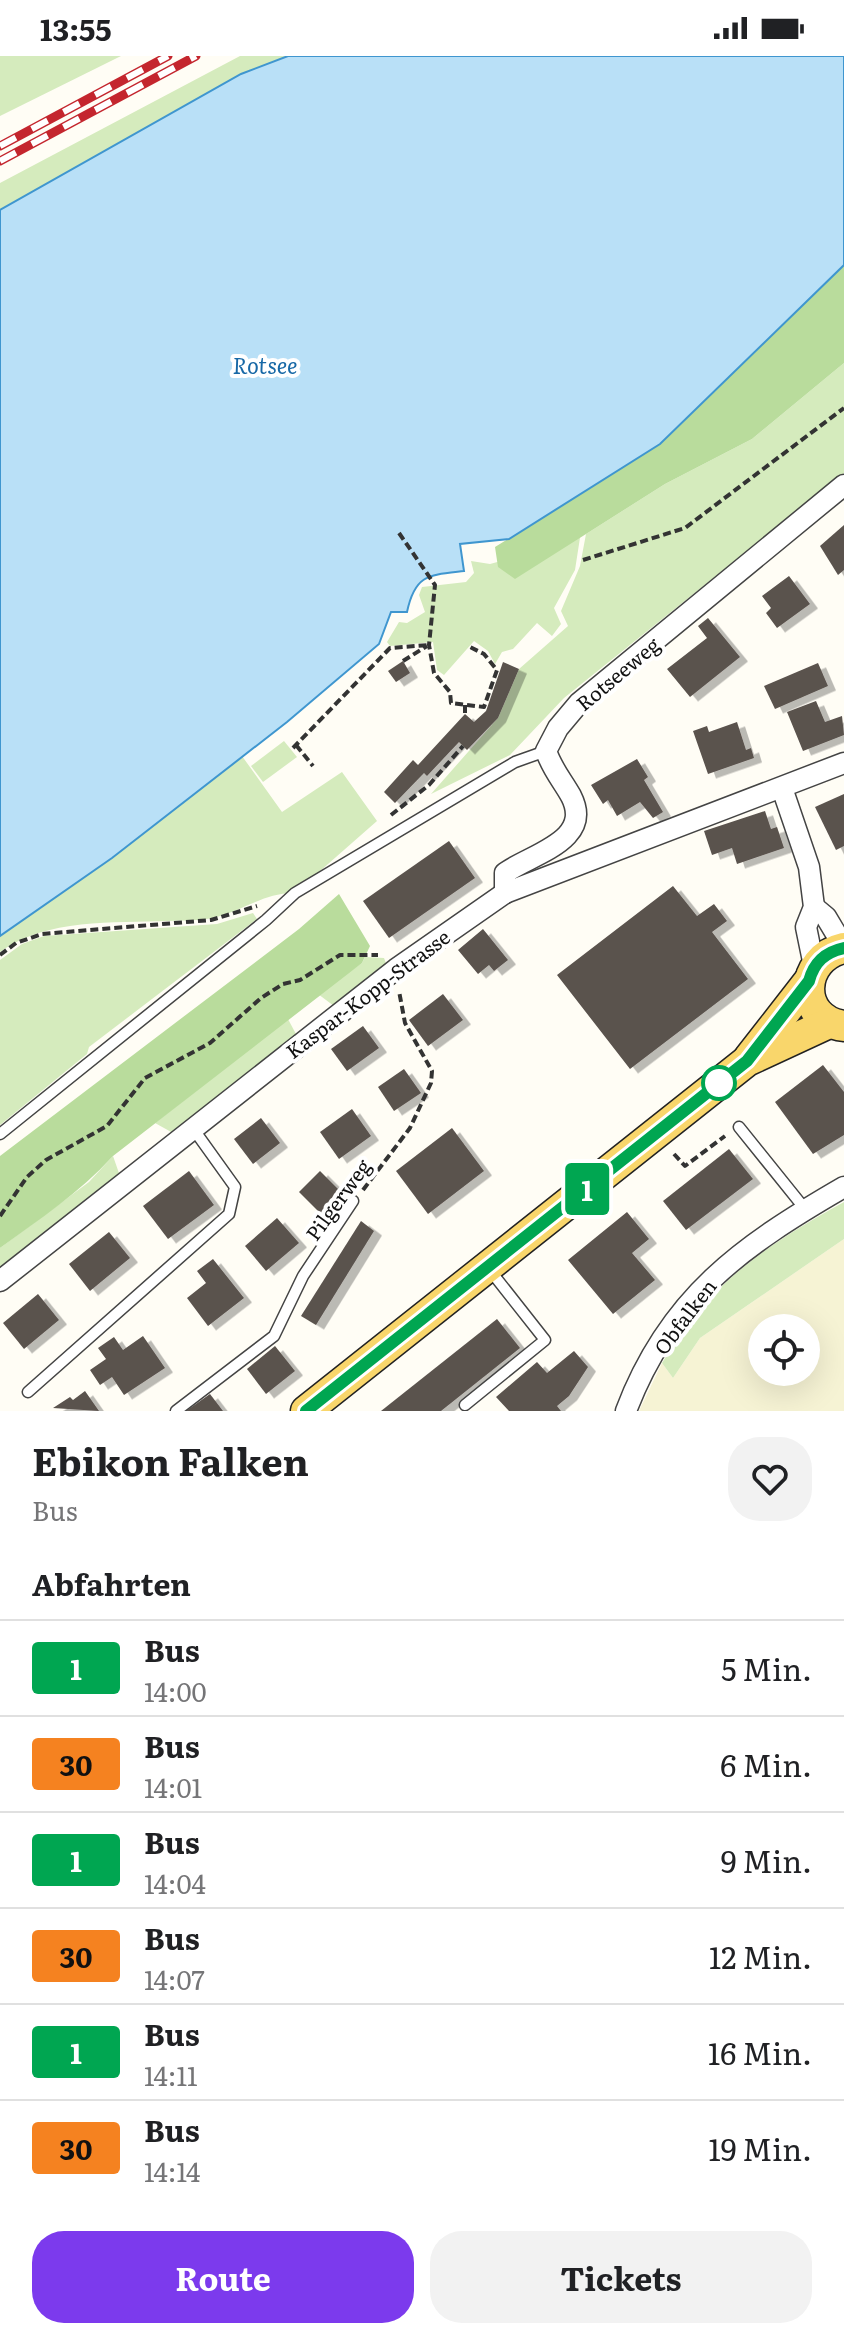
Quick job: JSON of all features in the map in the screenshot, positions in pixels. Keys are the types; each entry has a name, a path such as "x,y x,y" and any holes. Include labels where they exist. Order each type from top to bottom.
{"main road":[{"path":"306,1411 747,1061 826,955 844,947"},
{"path":"747,1061 837,1024 809,1001 811,973"}],"street":[{"name":"Rotseeweg","path":"546,751 558,728 579,703 844,485"},
{"path":"505,893 505,873 558,845 572,829 576,814 572,798 551,768 546,751"},
{"name":"Kaspar-Kopp-Strasse","path":"0,1281 396,969 505,893 844,763"},
{"path":"782,788 809,867 814,907 806,927 811,973"},
{"path":"814,907 826,917 844,947"},
{"name":"Obfalken","path":"626,1411 638,1380 672,1323 705,1283 740,1251 844,1187"}],"lane":[{"path":"0,1134 266,920 295,893 502,770 546,751"},
{"path":"28,1392 229,1214 235,1187 192,1127"},
{"path":"739,1127 805,1209"},
{"name":"Pilgerweg","path":"176,1411 274,1336 303,1276 353,1201"},
{"path":"465,1405 545,1340 488,1268"}],"path":[{"path":"583,560 685,528 844,408"},
{"path":"399,533 435,585 429,645 434,673 450,692 451,703 484,707 497,670 484,654 470,647"},
{"path":"403,661 429,645"},
{"path":"313,766 295,747 390,648 429,645"},
{"path":"465,705 465,714"},
{"path":"382,822 429,785 463,746"},
{"path":"0,955 16,943 42,934 211,920 295,893"},
{"path":"0,1216 27,1177 46,1160 107,1126 145,1078 210,1043 272,991 300,980 340,955 388,955 396,969"},
{"name":"Pilgerweg","path":"353,1201 410,1128 431,1083 432,1071 405,1023 396,969"},
{"path":"674,1154 685,1166 739,1127"}],"shaded area":[{"path":"844,1239 844,1411 639,1411 662,1363 673,1378 700,1338"}],"green space":[{"path":"0,56 121,56 0,116"},
{"path":"240,56 290,56 241,74 0,210 0,183"},
{"path":"844,265 844,363 752,439 665,484 515,579 498,567 495,547 660,444"},
{"path":"844,363 844,473 564,698 510,755 431,794 498,718 519,669 568,626 561,611 580,566 586,534 665,484 752,439"},
{"path":"586,499 575,570 554,608 561,624 552,636 537,623 513,649 502,652 495,664 488,651 474,641 444,675 437,670 433,642 390,646 387,642 399,622 407,623 425,612 419,595 422,587 466,582 474,573 471,561 490,564 501,561"},
{"path":"284,741 297,757 263,782 251,766"},
{"path":"242,756 282,812 342,772 377,821 295,893 273,896 207,919 81,924 59,928 18,941 0,952 0,936 112,858"},
{"path":"339,894 370,946 362,963 113,1156 59,1205 0,1248 0,1156 299,929"},
{"path":"253,913 257,919 89,1047 87,1054 0,1125 0,960 22,944 44,936 217,924"},
{"path":"365,957 384,958 387,966 334,1006 318,994 362,963"},
{"path":"288,1019 297,1036 173,1133 155,1123"},
{"path":"113,1156 120,1176 0,1273 0,1248 89,1182"},
{"path":"844,1202 844,1239 700,1338 673,1378 662,1363 699,1310 719,1289 764,1251"}],"water":[{"name":"Rotsee","path":"288,56 844,56 844,265 660,444 509,539 460,544 464,571 433,576 419,583 407,612 391,612 379,644 287,722 112,858 0,936 0,210 241,74"}],"building":[{"path":"844,525 844,570 838,575 820,546"},
{"path":"789,576 810,604 777,628 766,613 771,608 762,596"},
{"path":"708,618 740,657 690,697 667,669 707,638 698,626"},
{"path":"403,661 410,673 396,682 388,671"},
{"path":"503,662 519,669 498,718 467,750 459,742 427,776 424,773 395,803 384,792 413,760 418,765 465,714 474,722 486,711"},
{"path":"818,663 828,686 775,709 764,686"},
{"path":"816,701 825,722 842,716 844,735 803,751 787,712"},
{"path":"737,722 746,750 751,748 754,758 708,774 693,731 707,726 709,732"},
{"path":"637,759 648,777 644,780 663,812 653,818 640,802 617,816 608,800 603,804 591,785"},
{"path":"844,794 844,846 836,850 815,807"},
{"path":"765,811 771,829 777,827 784,848 737,864 732,848 712,855 704,831"},
{"path":"449,841 475,878 389,938 363,901"},
{"path":"673,886 697,916 714,904 727,921 712,932 748,979 630,1069 557,975"},
{"path":"483,929 508,960 494,971 489,965 478,974 458,950"},
{"path":"443,994 463,1020 428,1046 409,1020"},
{"path":"363,1026 379,1048 347,1071 331,1049"},
{"path":"823,1065 844,1092 844,1135 813,1154 775,1102"},
{"path":"404,1069 421,1093 394,1111 378,1087"},
{"path":"352,1109 371,1136 339,1159 320,1132"},
{"path":"261,1118 280,1143 253,1164 234,1139"},
{"path":"452,1128 484,1171 428,1214 396,1171"},
{"path":"729,1149 753,1179 686,1230 663,1201"},
{"path":"189,1171 214,1205 168,1239 143,1206"},
{"path":"320,1171 342,1193 321,1214 299,1192"},
{"path":"627,1212 649,1239 632,1253 655,1280 613,1314 568,1260"},
{"path":"277,1218 299,1243 266,1271 245,1246"},
{"path":"361,1221 374,1231 316,1325 301,1316"},
{"path":"109,1232 130,1258 90,1291 69,1264"},
{"path":"213,1259 244,1298 208,1326 187,1298 206,1283 197,1271"},
{"path":"38,1294 59,1320 24,1349 3,1323"},
{"path":"497,1319 520,1348 441,1411 381,1411"},
{"path":"143,1336 165,1368 124,1395 112,1377 100,1385 90,1370 106,1359 98,1348 114,1337 123,1350"},
{"path":"275,1346 295,1371 266,1394 247,1369"},
{"path":"574,1351 588,1367 569,1396 557,1406 561,1411 509,1411 496,1397 537,1362 547,1373"},
{"path":"85,1391 99,1411 53,1408 70,1397 73,1400"},
{"path":"210,1394 223,1411 186,1411"}],"railway":[{"path":"0,146 168,56"},
{"path":"0,161 196,56"}],"bus line":[{"name":"1","path":"306,1411 747,1061 809,981 819,960 844,948"}]}
